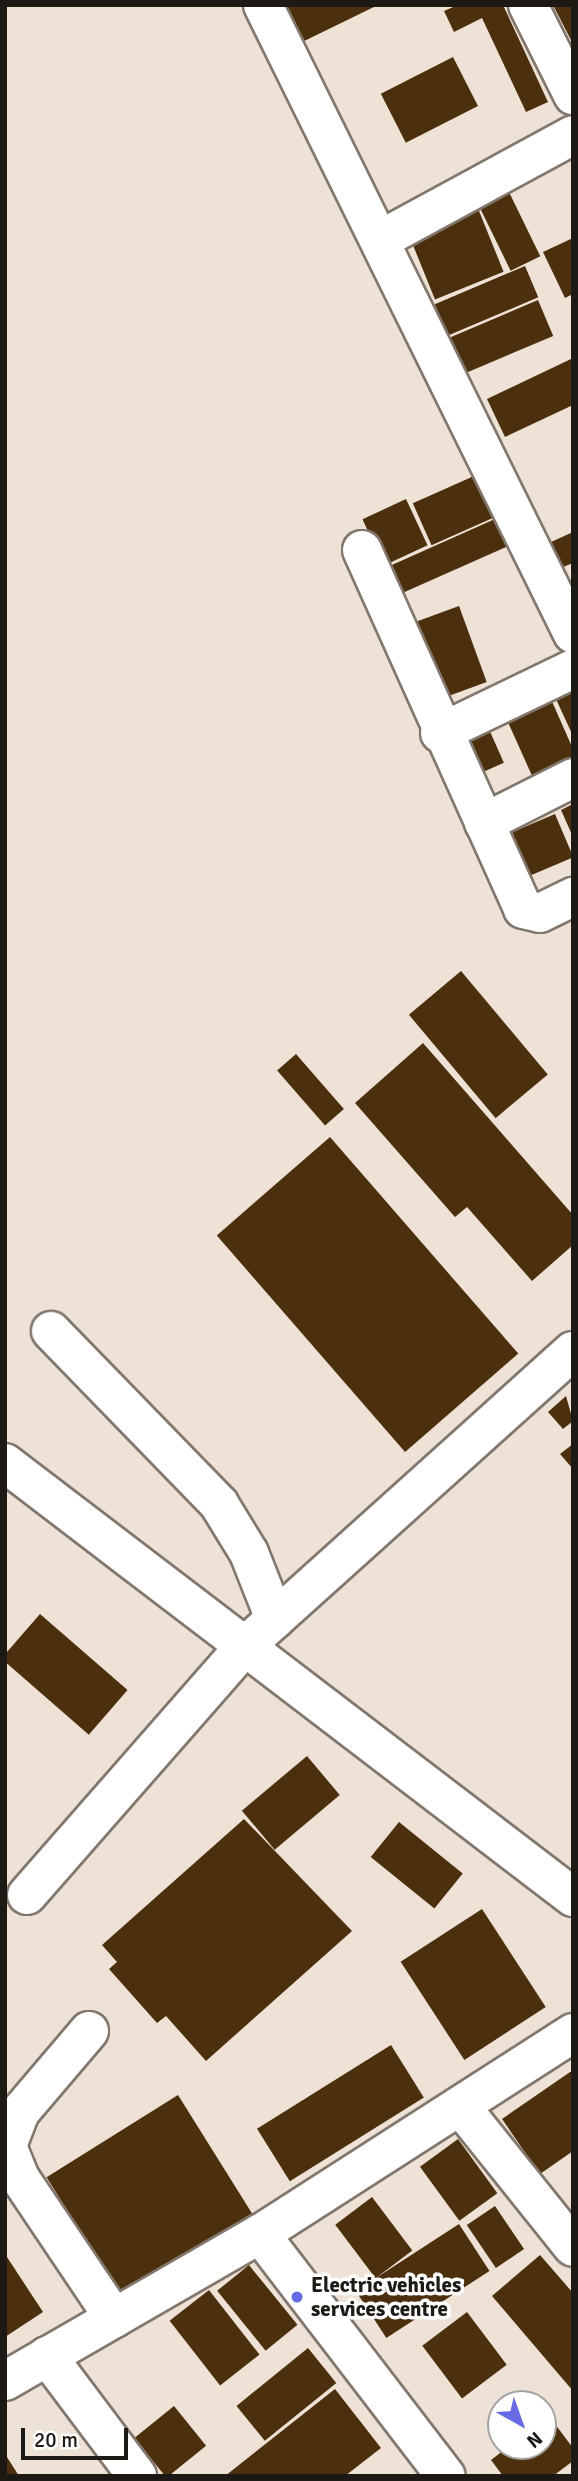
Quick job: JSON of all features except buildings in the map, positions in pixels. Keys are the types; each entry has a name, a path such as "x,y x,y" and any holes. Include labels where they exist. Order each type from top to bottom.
{"street":[{"path":"263,5 573,634"},
{"path":"528,5 573,95"},
{"path":"380,240 573,135"},
{"path":"362,550 440,733 523,909 540,914 573,897"},
{"path":"440,733 573,668"},
{"path":"484,822 573,778"},
{"path":"51,1331 219,1504 249,1553 275,1619"},
{"path":"27,1895 245,1646 573,1351"},
{"path":"5,1463 573,1897"},
{"path":"89,2031 20,2112 7,2146 20,2178 114,2318"},
{"path":"5,2381 260,2234 573,2033"},
{"path":"461,2107 573,2248"},
{"path":"260,2234 446,2476"},
{"path":"47,2356 137,2476"}],"place":[{"name":"Electric vehicles services centre","path":"297,2297"}]}
